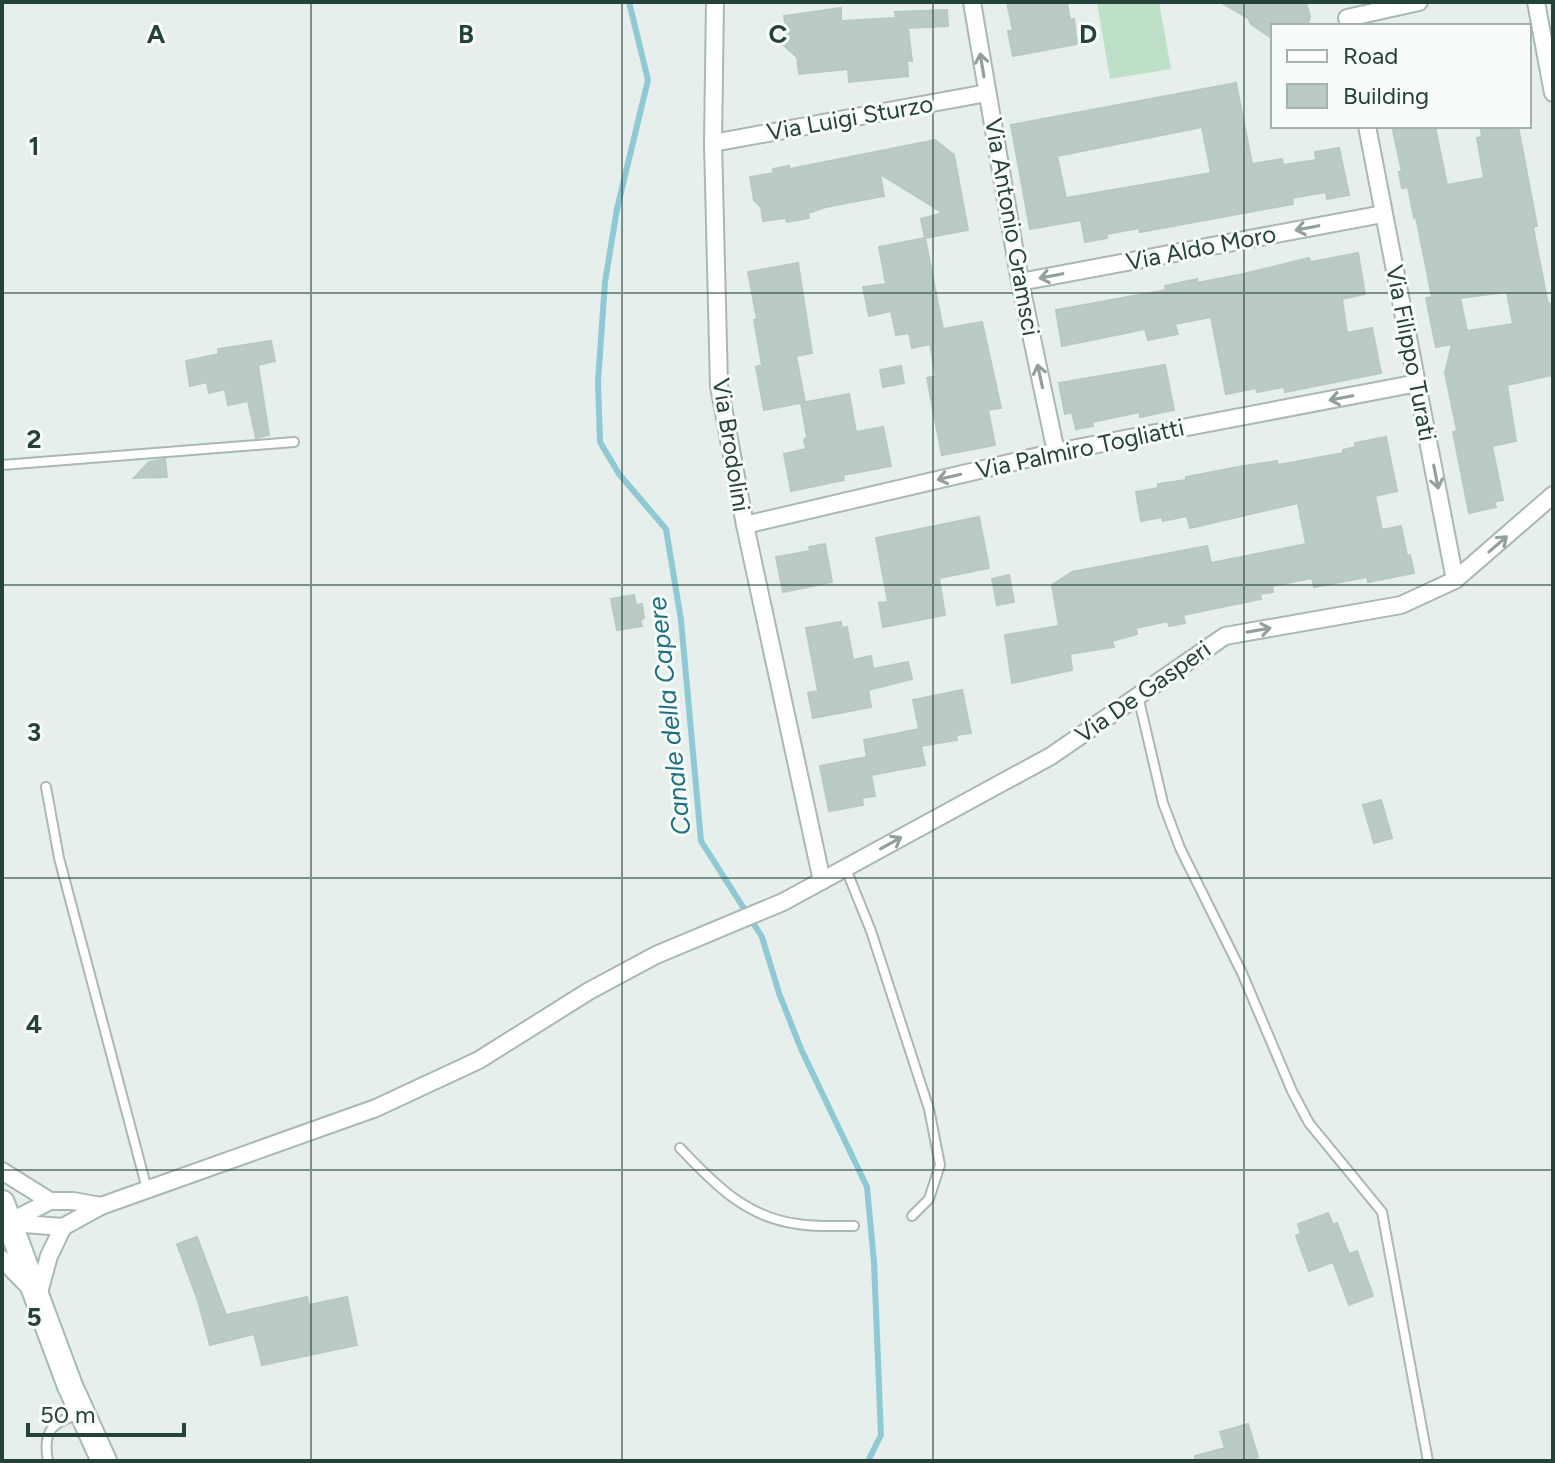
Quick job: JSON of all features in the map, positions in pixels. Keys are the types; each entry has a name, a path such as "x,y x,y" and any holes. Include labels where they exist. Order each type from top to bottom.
{"main road":[{"path":"4,1218 38,1296 81,1413 104,1461"}],"street":[{"name":"Via Brodolini","path":"715,2 713,143 719,386 745,525 822,881"},
{"name":"Via Antonio Gramsci","path":"972,2 1020,282 1056,452"},
{"path":"1346,15 1419,2"},
{"path":"1536,2 1553,93"},
{"name":"Via Luigi Sturzo","path":"713,143 987,93"},
{"name":"Via Filippo Turati","path":"1367,128 1455,580"},
{"name":"Via Aldo Moro","path":"1020,282 1383,214"},
{"name":"Via Palmiro Togliatti","path":"745,525 1056,452 1418,383"},
{"name":"Via De Gasperi","path":"63,1227 101,1206 376,1108 479,1060 589,991 656,955 783,902 1051,756 1225,636 1401,605 1455,580 1553,495"},
{"path":"2,1171 50,1201"},
{"path":"4,1218 50,1201 101,1206"},
{"path":"4,1218 63,1227 49,1256 38,1296"},
{"path":"2,1259 38,1296"}],"lane":[{"path":"2,465 294,442"},
{"path":"1138,695 1163,803 1180,848 1242,973 1292,1091 1309,1123 1382,1212 1428,1461"},
{"path":"46,787 59,858 147,1190"},
{"path":"845,868 871,931 929,1109 940,1165 929,1199 912,1216"},
{"path":"680,1148 718,1188 750,1210 800,1225 854,1226"},
{"path":"48,1461 46,1438 56,1422 81,1413"}],"green space":[{"path":"1097,2 1159,2 1171,69 1110,79"}],"building":[{"path":"1007,2 1067,2 1070,20 1074,19 1077,44 1013,56 1008,31 1013,31"},
{"path":"1220,2 1306,2 1310,17 1308,24 1271,24 1271,38 1251,24 1248,18"},
{"path":"841,8 841,21 896,18 895,12 947,10 948,26 908,28 912,61 907,61 908,76 849,82 848,69 799,74 797,57 779,41 786,28 784,16"},
{"path":"1236,83 1252,164 1282,159 1283,165 1316,160 1315,152 1339,148 1349,195 1327,199 1326,192 1292,198 1293,204 1140,232 1139,228 1085,242 1081,220 1030,229 1011,125","holes":["1202,127 1211,173 1066,198 1057,156"]},
{"path":"1392,128 1435,128 1447,185 1484,178 1477,138 1482,137 1480,128 1518,128 1548,304 1553,303 1553,375 1507,385 1516,441 1492,446 1503,500 1494,502 1496,507 1469,513 1445,373 1452,344 1436,347 1426,298 1432,297 1416,217 1408,187 1402,188 1399,172 1402,172","holes":["1507,292 1513,324 1467,331 1460,298"]},
{"path":"935,140 954,155 968,230 925,238 921,219 943,213 880,174 884,196 826,207 808,213 809,218 787,222 785,218 763,221 761,207 754,200 750,177 774,173 773,169 789,166 790,169"},
{"path":"925,238 943,329 982,322 1001,408 988,410 995,445 942,455 927,378 936,376 930,344 912,348 909,333 896,335 891,311 869,316 863,287 886,284 879,247"},
{"path":"1358,253 1365,294 1342,299 1347,333 1372,328 1381,373 1285,392 1284,387 1226,394 1211,317 1175,324 1178,334 1148,340 1145,329 1062,346 1056,310 1166,290 1165,286 1197,279 1197,283 1309,258 1311,262"},
{"path":"798,263 812,353 796,356 805,402 764,410 756,367 762,365 754,320 757,319 748,272"},
{"path":"271,341 275,361 258,365 269,435 256,438 248,401 228,405 225,389 209,393 207,382 190,386 186,361 219,354 218,349"},
{"path":"1165,365 1174,410 1140,417 1140,412 1092,422 1093,426 1076,429 1072,412 1065,414 1059,383"},
{"path":"901,366 904,383 883,387 880,370"},
{"path":"849,394 856,432 883,427 891,466 843,475 844,480 791,491 784,454 806,449 801,403"},
{"path":"1386,437 1397,491 1375,496 1382,530 1401,526 1414,573 1368,582 1367,577 1314,587 1312,578 1272,586 1273,592 1260,594 1261,599 1183,615 1185,623 1169,626 1168,621 1136,628 1137,634 1112,641 1114,647 1070,654 1072,670 1012,683 1005,635 1059,626 1052,585 1072,572 1207,546 1211,563 1306,544 1298,503 1190,528 1187,516 1141,521 1136,492 1158,488 1158,484 1186,480 1186,477 1238,467 1277,461 1278,465 1343,453 1343,450 1355,447 1355,443"},
{"path":"165,459 167,477 134,478 149,462"},
{"path":"979,517 989,568 939,578 945,615 883,627 879,603 888,602 876,538"},
{"path":"825,544 832,582 783,592 776,557 810,551 809,547"},
{"path":"1009,575 1014,602 997,605 992,579"},
{"path":"634,595 636,605 642,604 642,626 617,630 611,599"},
{"path":"841,622 842,628 847,627 853,660 871,656 873,669 908,662 912,679 868,690 871,707 813,718 808,693 818,691 806,628"},
{"path":"962,690 971,733 956,735 957,740 921,746 925,765 871,775 875,796 862,798 863,805 829,811 820,766 867,757 864,740 919,729 913,700"},
{"path":"1381,800 1392,838 1374,843 1363,805"},
{"path":"1328,1213 1333,1225 1337,1223 1349,1254 1357,1251 1373,1296 1349,1305 1333,1262 1309,1271 1296,1236 1301,1233 1298,1224"},
{"path":"197,1237 226,1315 307,1297 309,1305 347,1297 357,1345 262,1365 254,1334 210,1345 177,1244"},
{"path":"1248,1424 1258,1457 1245,1461 1195,1461 1195,1456 1225,1448 1220,1432"}],"waterway":[{"name":"Canale della Capere","path":"629,2 648,80 617,209 605,282 598,381 600,442 619,474 666,529 681,620 701,841 762,937 801,1049 867,1187 874,1262 881,1435 868,1461"}]}
